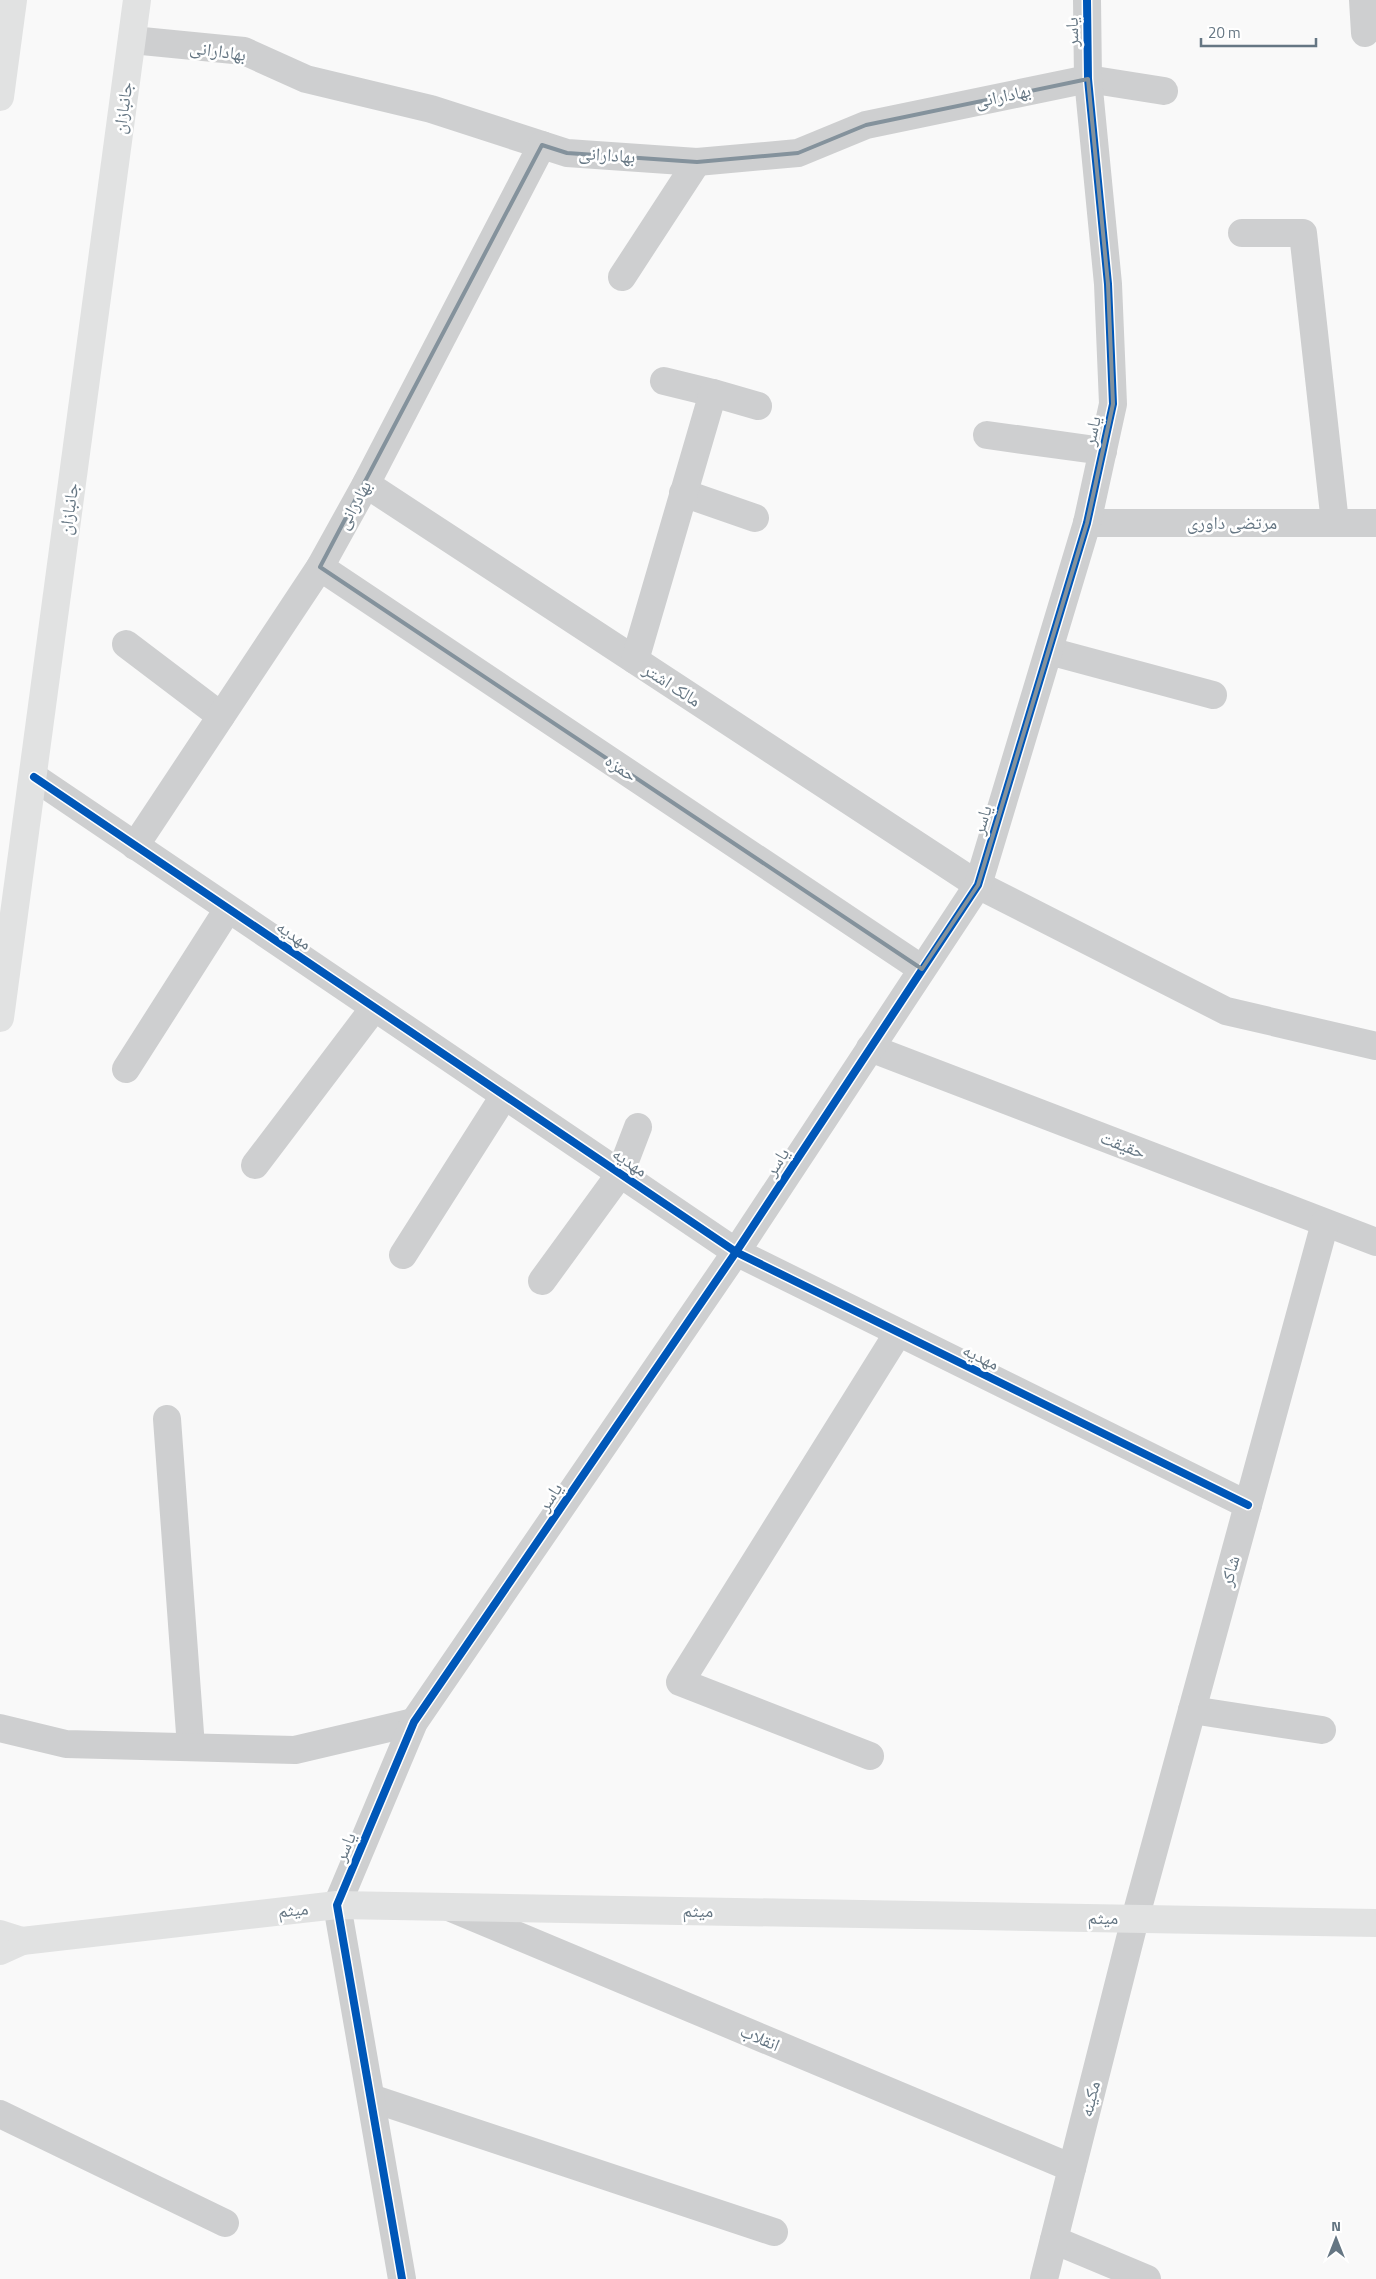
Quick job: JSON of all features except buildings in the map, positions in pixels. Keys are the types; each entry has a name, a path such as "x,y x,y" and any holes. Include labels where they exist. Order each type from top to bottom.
{"main road":[{"path":"0,97 3,57 13,0"},
{"name":"جانبازان","path":"0,1018 9,896 34,777 138,0"},
{"name":"میثم","path":"7,1942 337,1905 1376,1923"}],"street":[{"name":"یاسر","path":"337,1905 414,1722 736,1252 978,885 1087,523 1113,404 1108,284 1088,79 1087,0"},
{"path":"1364,0 1365,33"},
{"name":"بهادارانی","path":"132,40 244,51 306,79 431,109 568,152 697,162 798,152 866,125 1088,79"},
{"path":"1088,79 1164,91"},
{"name":"بهادرانی","path":"135,846 320,567 366,484 542,145"},
{"path":"622,277 697,162"},
{"path":"1242,233 1302,233 1335,523"},
{"path":"664,381 758,406"},
{"path":"635,660 713,393"},
{"path":"987,435 1103,451"},
{"name":"مالک اشتر","path":"366,484 978,885 1226,1011 1376,1046"},
{"path":"683,493 755,518"},
{"name":"مرتضی داوری","path":"1087,523 1376,522"},
{"name":"حمزه","path":"320,567 922,969"},
{"path":"126,644 221,716"},
{"path":"1048,651 1213,695"},
{"name":"مهدیه","path":"34,777 736,1252 1248,1505"},
{"path":"126,1069 228,909"},
{"path":"255,1165 374,1008"},
{"name":"حقیقت","path":"870,1048 1376,1242"},
{"path":"403,1255 504,1096"},
{"path":"542,1281 620,1174 638,1127"},
{"name":"شاکر","path":"1135,1919 1325,1223"},
{"path":"870,1756 680,1682 898,1332"},
{"path":"167,1418 191,1747"},
{"path":"1192,1710 1322,1730"},
{"path":"0,1728 66,1744 295,1750 414,1722"},
{"path":"337,1905 402,2279"},
{"name":"انقلاب","path":"448,1907 1072,2168"},
{"name":"مکینه","path":"1044,2279 1135,1919"},
{"path":"370,2098 774,2232"},
{"path":"0,2114 225,2223"},
{"path":"1054,2240 1148,2279"}],"highlighted area":[{"path":"1088,79 1108,284 1113,404 1087,523 978,885 922,969 320,567 542,145 567,153 697,162 798,153 866,125"}],"cycle path":[{"path":"402,2279 337,1905 414,1722 736,1252 978,885 1087,523 1113,404 1108,284 1088,79 1087,0"},
{"path":"34,777 736,1252 1248,1505"}]}
